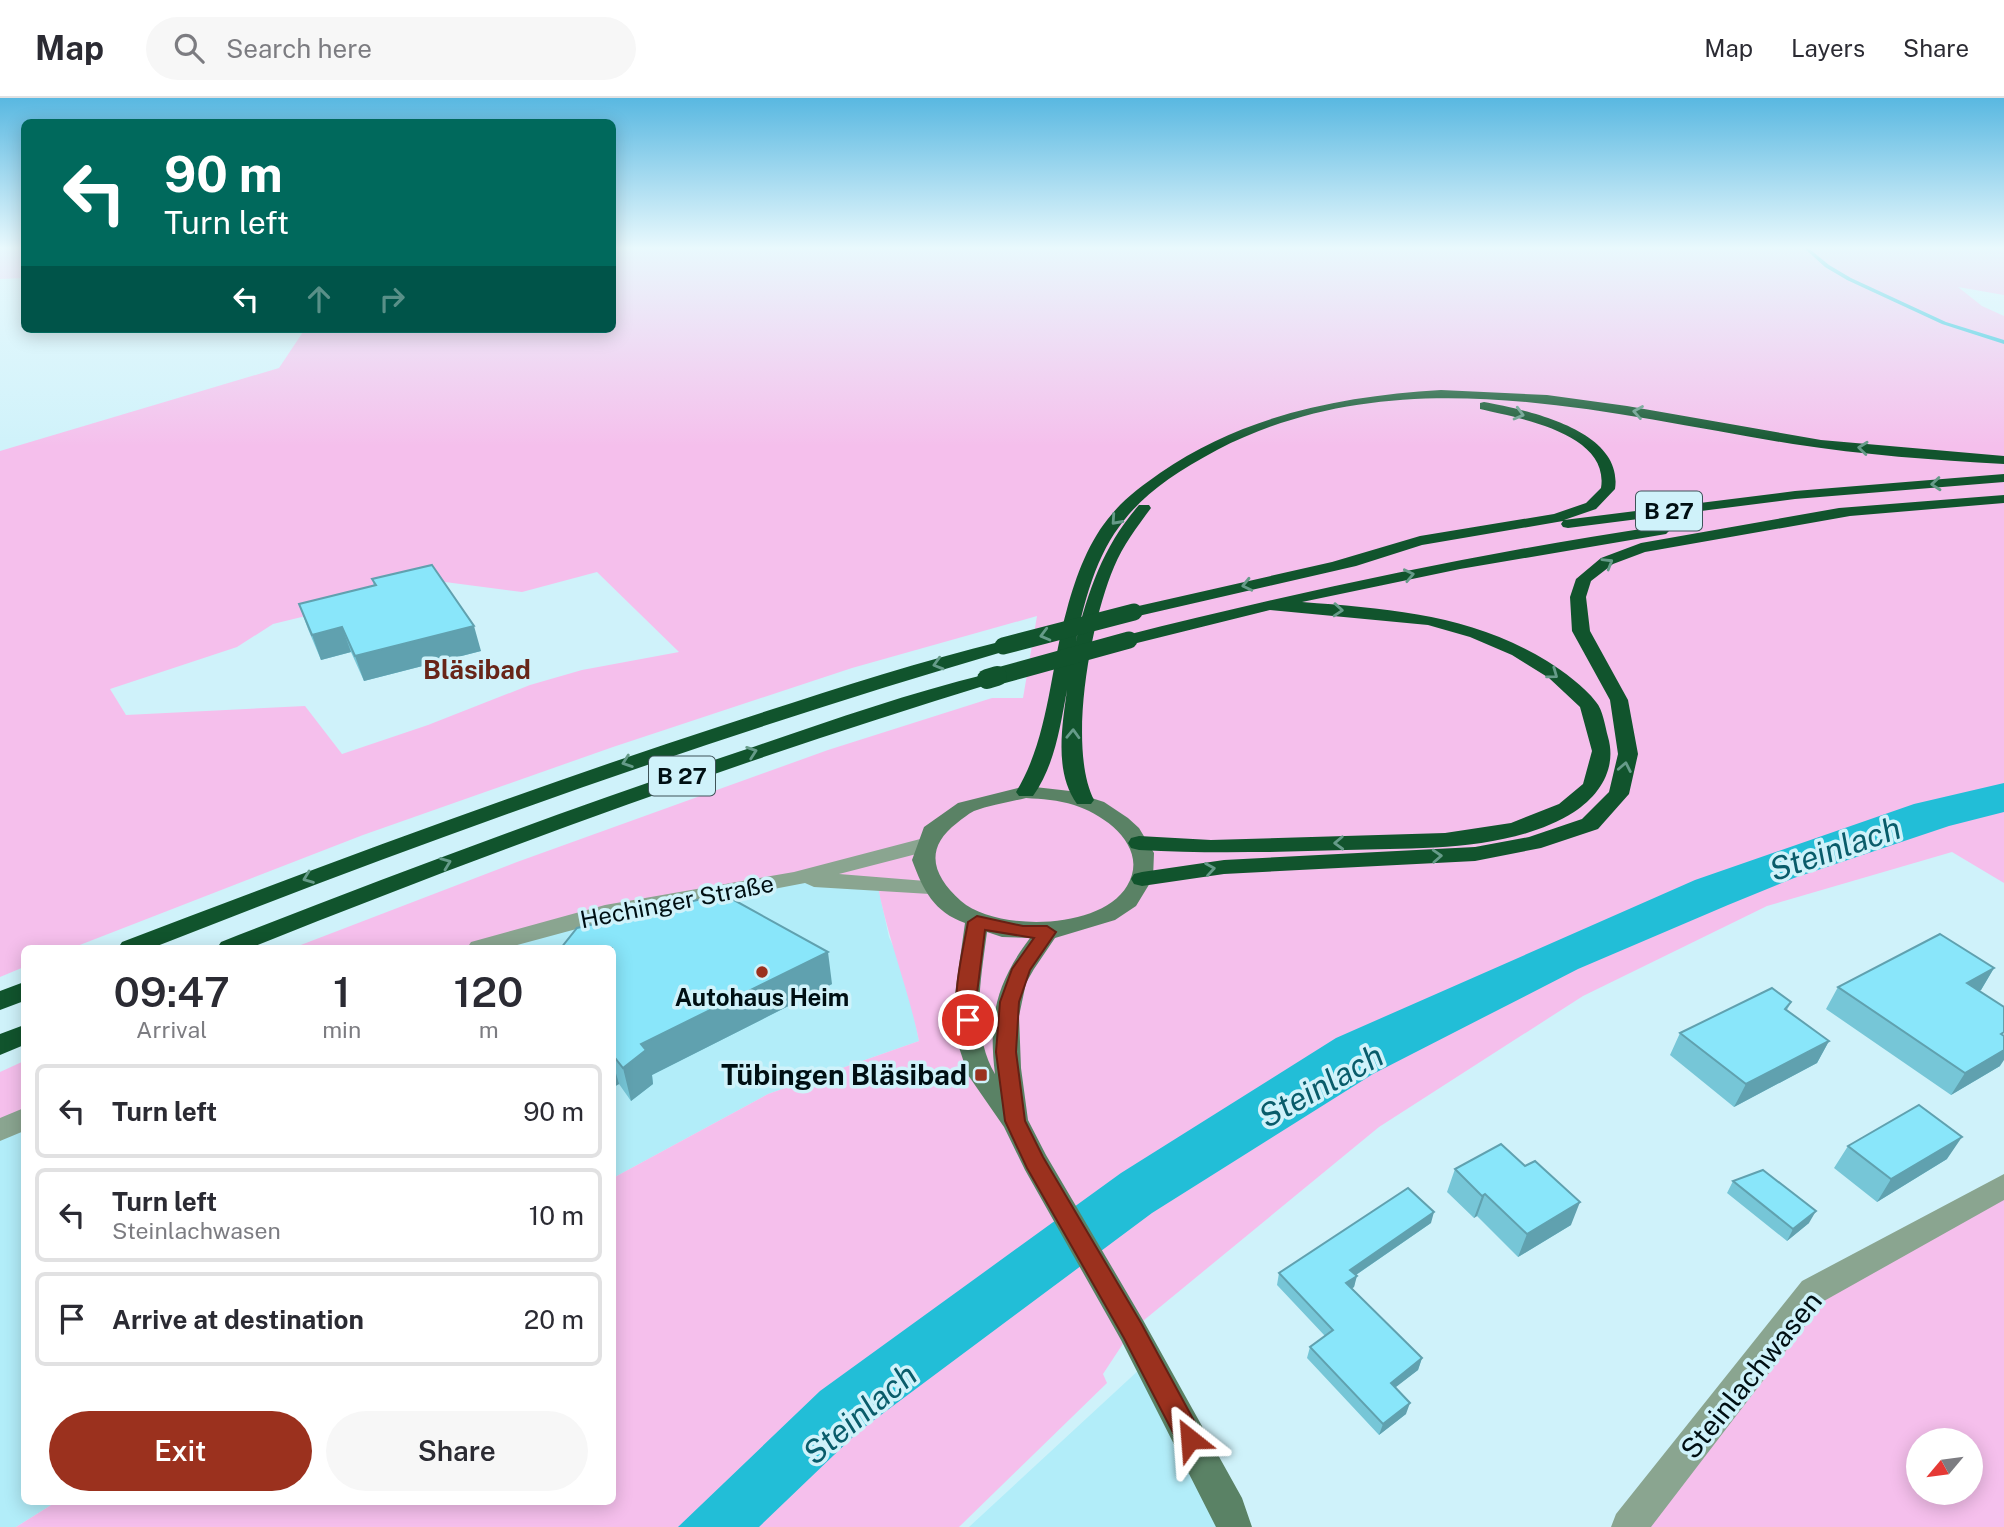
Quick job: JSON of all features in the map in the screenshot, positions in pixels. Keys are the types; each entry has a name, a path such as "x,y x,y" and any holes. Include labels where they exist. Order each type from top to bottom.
{"highway":[{"path":"1026,792 1034,780 1047,743 1082,582 1111,524 1159,478 1214,445 1268,423 1329,406 1388,397 1494,396 1598,405 1821,444 2004,460"},
{"path":"1084,800 1075,780 1071,735 1082,660 1103,577 1130,523 1167,483 1202,460 1254,434 1307,418 1398,402 1449,401 1495,407 1536,418 1576,435 1600,453 1610,470 1608,489 1591,506 1557,518 1420,541 1338,565"},
{"name":"B 27","path":"138,945 372,854 572,781 795,707 1003,646 1134,612 1338,565 1597,520 1795,495 2004,478"},
{"name":"B 27","path":"237,945 612,801 768,747 987,679 1129,640 1270,605 1464,563 1626,536 1738,520 2004,499"},
{"path":"1142,879 1224,867 1475,854 1533,843 1590,824 1619,794 1628,754 1619,700 1581,631 1578,597 1584,579 1607,561 1641,548 1851,511"},
{"path":"1139,842 1211,847 1445,840 1516,829 1566,808 1593,786 1602,751 1589,705 1555,674 1518,651 1476,633 1430,620 1270,605"},
{"path":"0,1002 21,992"},
{"path":"0,1045 21,1035"}],"street":[{"path":"1026,792 1056,794 1084,800 1118,818 1139,842 1144,861 1142,879 1132,897 1114,912 1084,926 1047,932 1023,932 977,922 949,907 930,887 923,873 924,845 939,824 962,807 992,796 1026,792"},
{"name":"Hechinger Straße","path":"491,945 605,913 794,879 924,845"},
{"name":"Hechinger Straße","path":"794,879 930,887"},
{"path":"977,922 966,1001 969,1038 981,1075 1015,1121 1035,1162 1132,1330 1234,1527"},
{"path":"1015,1121 1006,1052 1009,1002 1021,969 1047,932"},
{"path":"0,1130 21,1120"},
{"name":"Steinlachwasen","path":"1629,1527 1812,1291 2004,1185"}],"shaded area":[{"path":"616,314 1999,314 2004,316 2004,883 1952,852 1767,906 1583,996 1379,1127 1132,1330 1103,1374 1107,1383 959,1527 16,1527 51,1505 616,1505 616,1176 768,1094 919,1041 877,882 794,879 605,913 490,945 301,945 517,862 828,750 992,698 1023,698 1037,616 852,668 613,747 363,835 80,945 21,945 21,968 0,977 0,451 279,368 302,333 616,333","holes":["597,572 679,652 582,670 530,685 428,725 342,754 305,706 126,715 110,689 237,647 273,624 445,582 522,592"]},
{"path":"794,879 877,882 889,937 899,959 910,997 919,1041 768,1094 616,1176 616,945 490,945 605,913"},
{"path":"21,1062 21,1120 0,1130 0,1072"},
{"path":"21,1120 21,1505 51,1505 16,1527 0,1527 0,1130"},
{"path":"2004,1186 2004,1527 1629,1527 1813,1291"},
{"path":"1154,1356 1234,1527 969,1527"}],"water":[{"name":"Steinlach","path":"2004,783 2004,812 1949,826 1794,878 1728,905 1578,969 1373,1074 1152,1213 858,1432 759,1527 678,1527 820,1391 1121,1173 1336,1038 1695,880 1914,804"}],"building":[{"path":"432,565 474,626 355,656 342,627 312,635 299,604 376,585 372,579"},
{"path":"723,894 828,952 641,1044 646,1050 623,1068 616,1059 616,945 563,945 577,928"},
{"path":"1940,934 1994,968 1967,983 2004,1007 2004,1032 2001,1034 2004,1036 2004,1050 1965,1073 1838,987"},
{"path":"1772,988 1791,1002 1785,1009 1829,1041 1746,1084 1680,1033"},
{"path":"1919,1105 1962,1137 1891,1179 1848,1146"},
{"path":"1501,1144 1525,1166 1535,1161 1580,1202 1527,1234 1455,1169"},
{"path":"1763,1170 1816,1211 1793,1229 1733,1181"},
{"path":"1408,1188 1434,1212 1350,1270 1357,1276 1346,1283 1422,1358 1391,1383 1410,1403 1383,1424 1310,1347 1333,1330 1279,1273"}],"waterway":[{"path":"1924,314 2004,342"}],"place":[{"name":"Autohaus Heim","path":"762,972"},
{"name":"Tübingen Bläsibad","path":"981,1075"}],"district":[{"name":"Bläsibad","path":"477,670"}],"route":[{"path":"968,1020 966,1001 977,922 999,929 1047,932 1021,969 1009,1002 1006,1052 1015,1121 1035,1162 1132,1330 1190,1439"}]}
